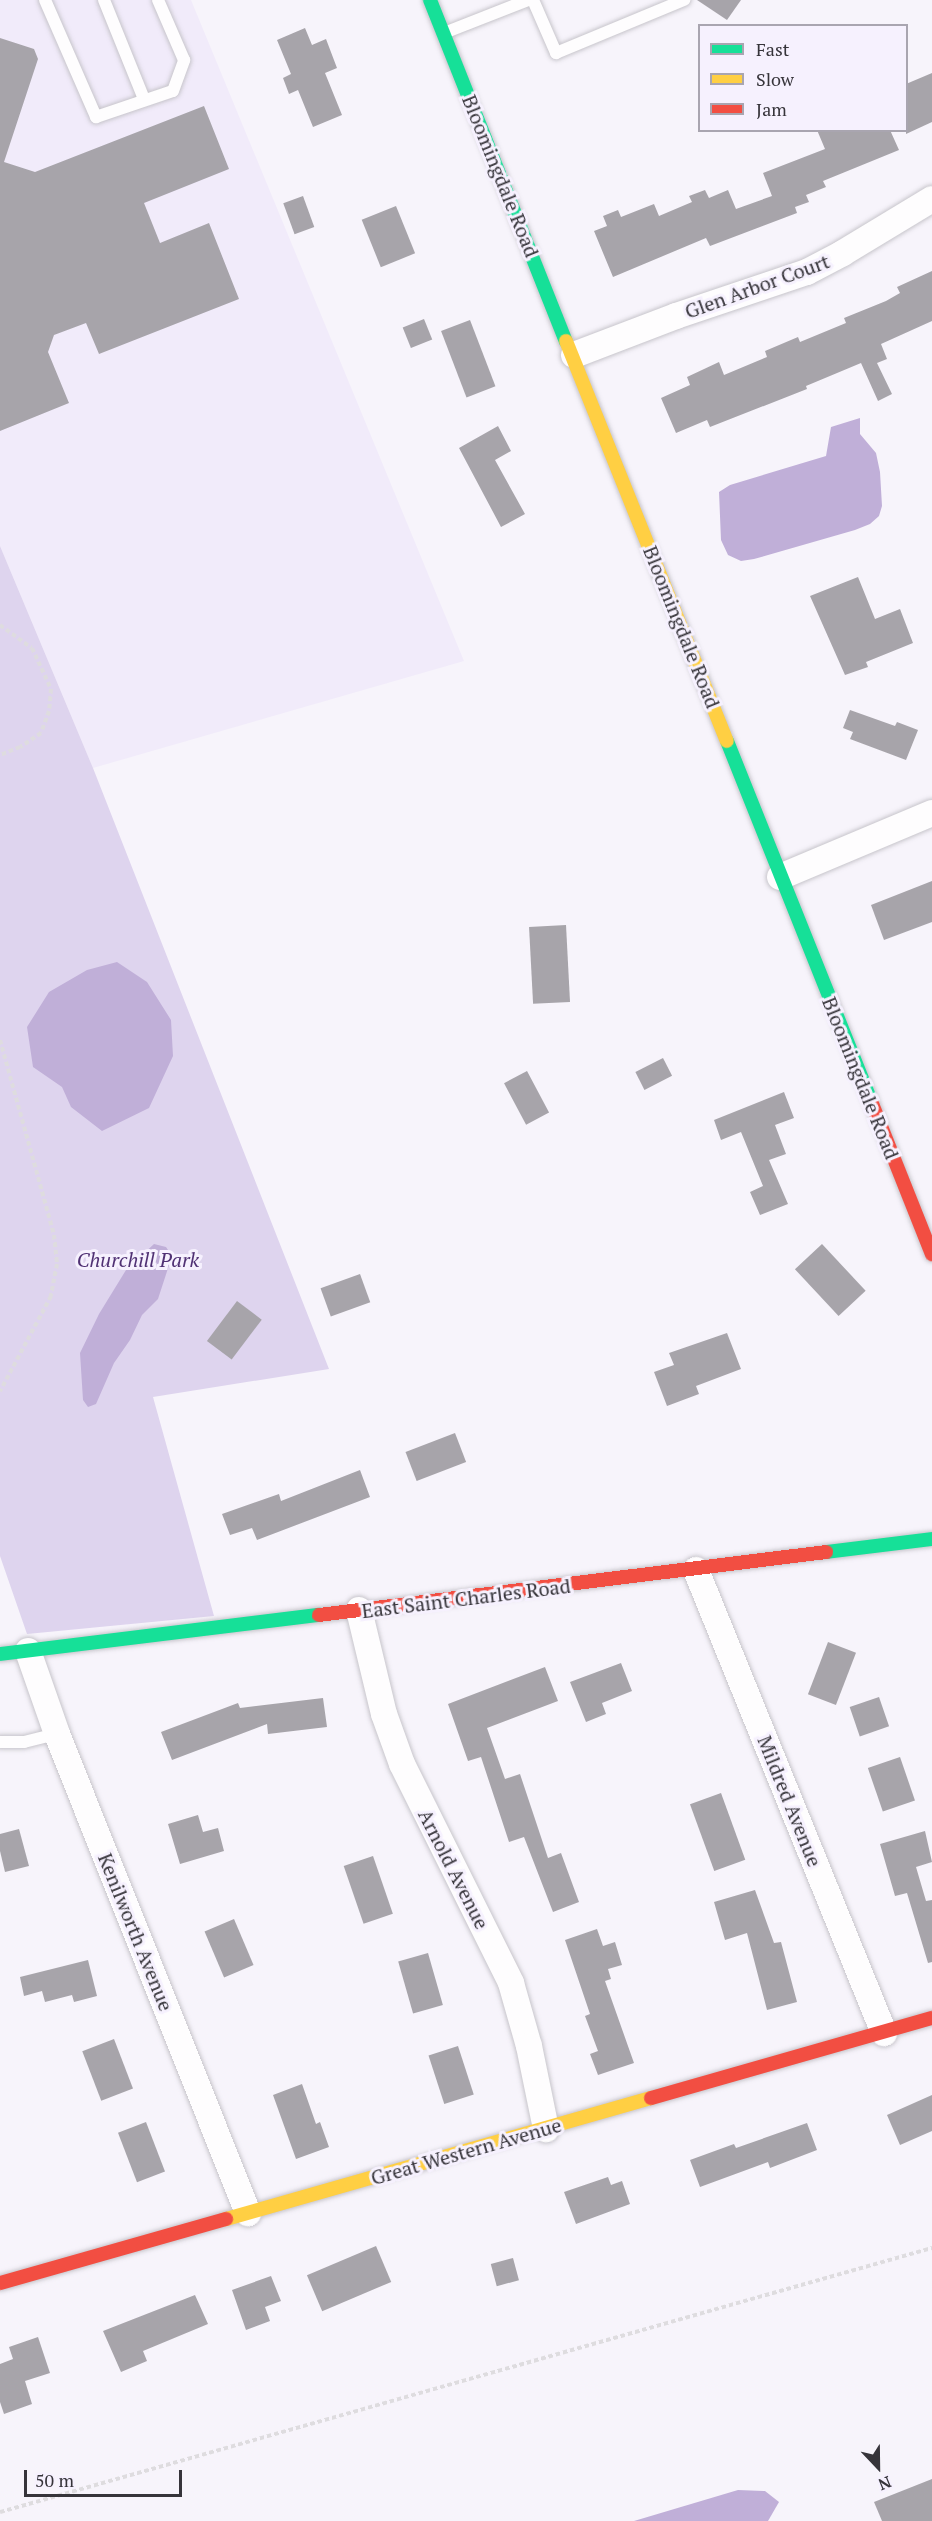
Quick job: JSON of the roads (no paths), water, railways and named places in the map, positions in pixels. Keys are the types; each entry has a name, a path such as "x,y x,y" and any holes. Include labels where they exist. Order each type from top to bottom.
{"street":[{"name":"Bloomingdale Road","path":"430,0 932,1254"},
{"name":"Glen Arbor Court","path":"574,355 676,316 807,272 932,199"},
{"path":"780,877 932,813"},
{"name":"East Saint Charles Road","path":"0,1654 696,1570 932,1539"},
{"name":"Mildred Avenue","path":"696,1570 884,2033"},
{"name":"Arnold Avenue","path":"359,1610 384,1714 402,1764 511,1983 530,2046 546,2129"},
{"name":"Kenilworth Avenue","path":"28,1651 57,1734 248,2213"},
{"name":"Great Western Avenue","path":"0,2283 932,2018"}],"lane":[{"path":"45,0 96,117 173,91 184,60 158,0"},
{"path":"104,0 144,99"},
{"path":"443,33 528,0"},
{"path":"533,0 556,53 684,0"},
{"path":"0,1742 24,1742 57,1734"}],"park label":[{"name":"Churchill Park","path":"138,1259"}]}
